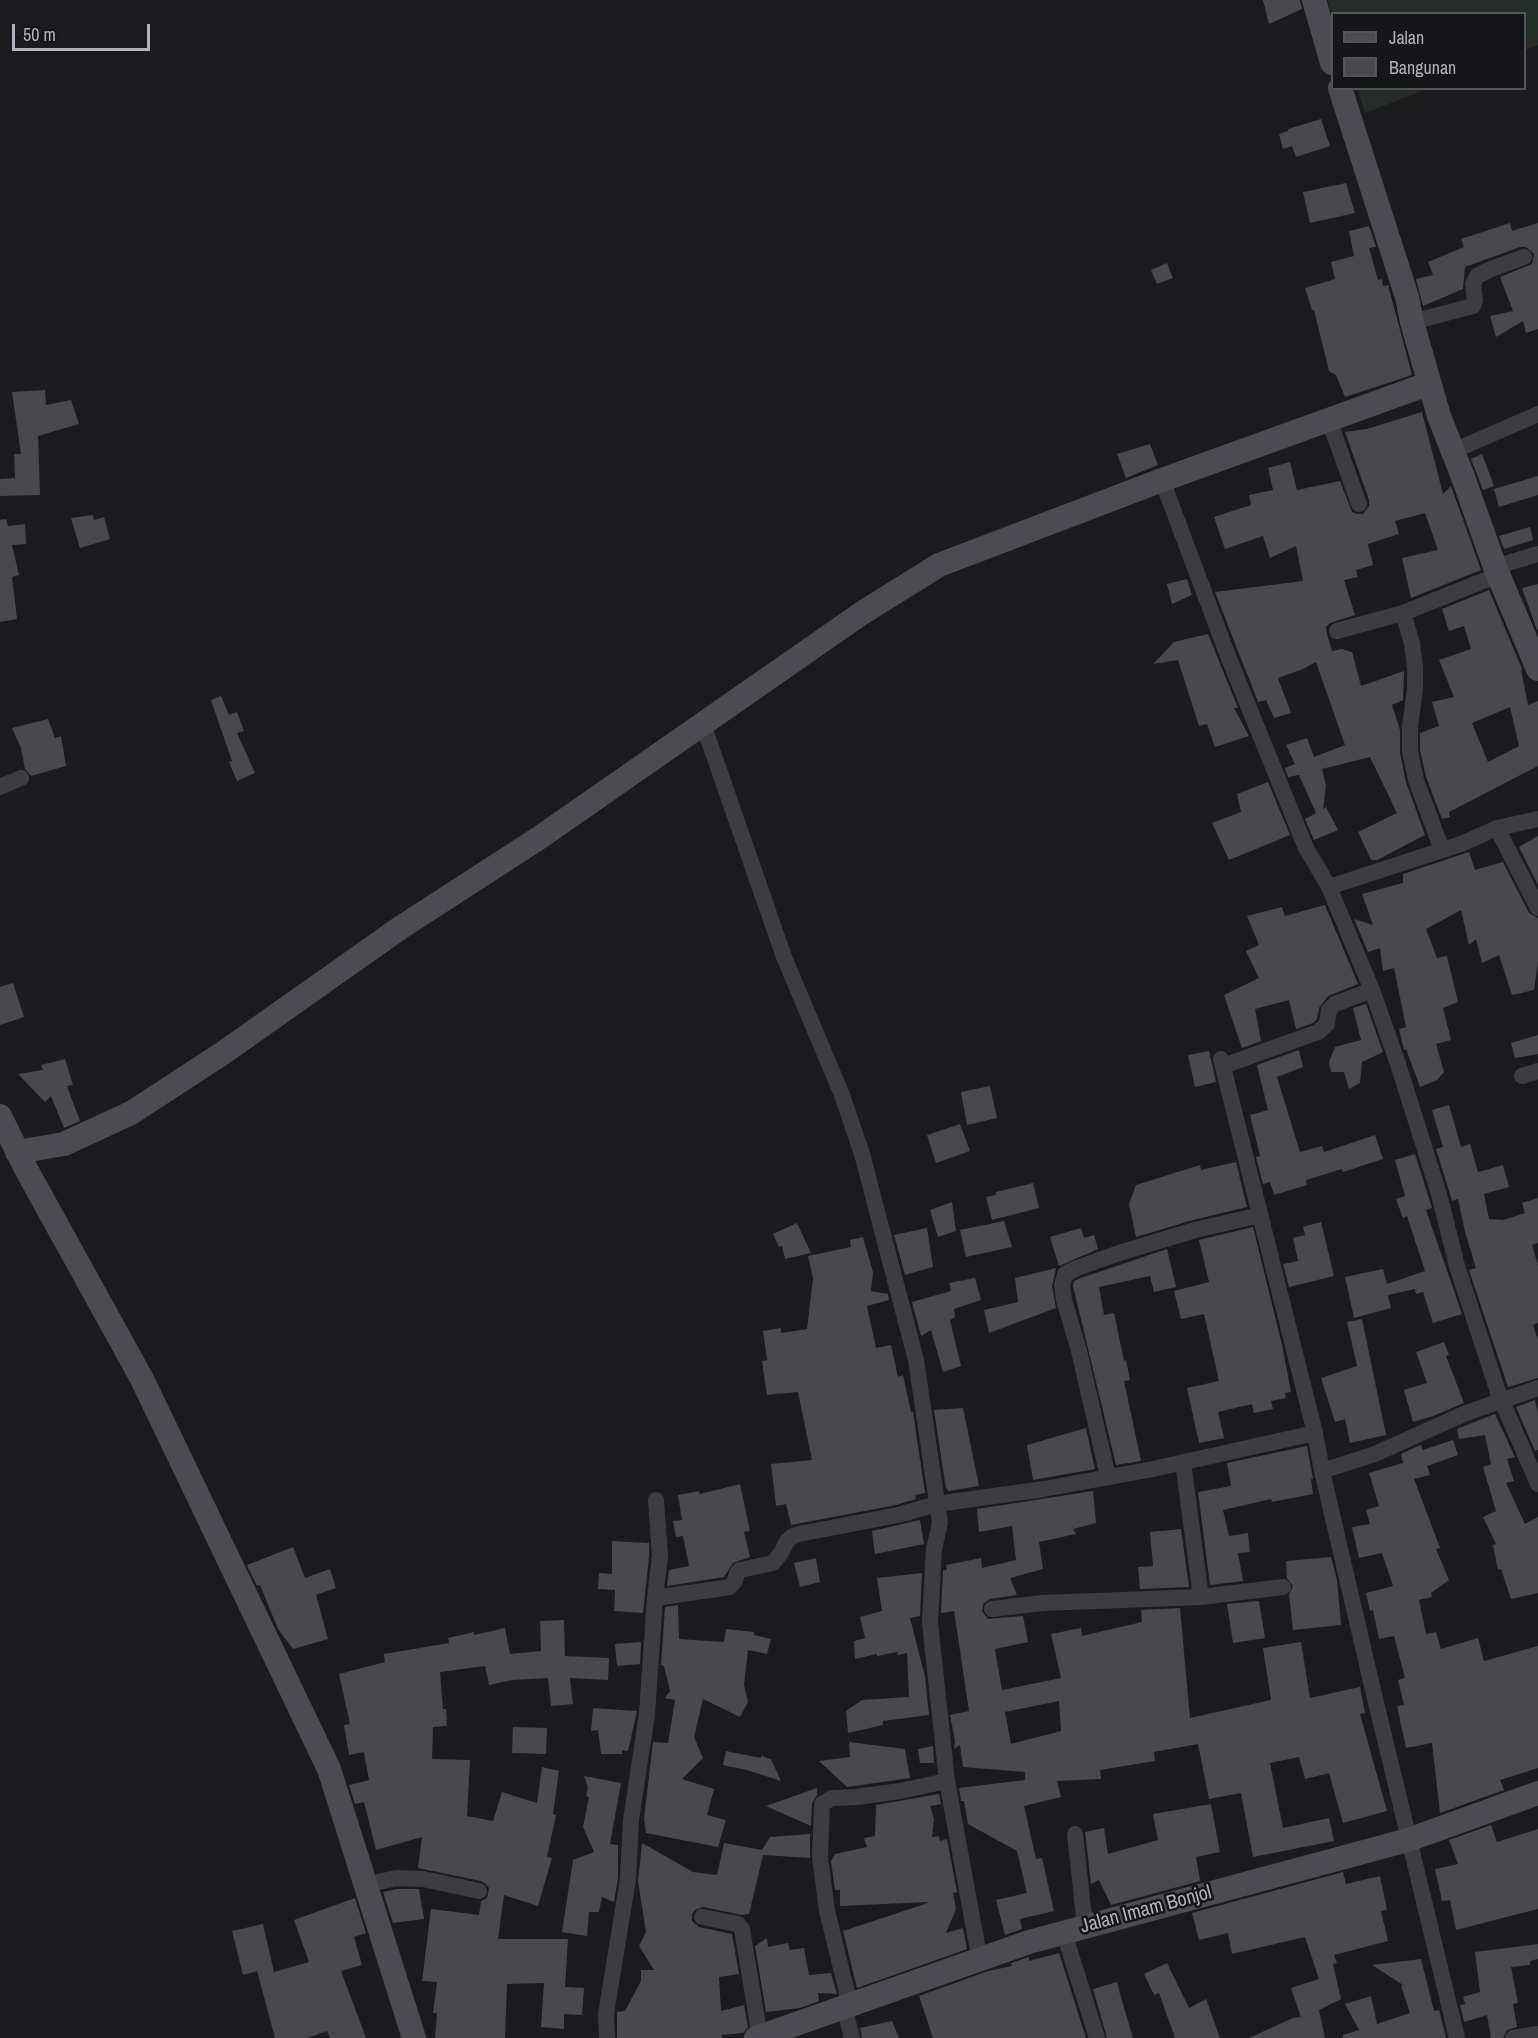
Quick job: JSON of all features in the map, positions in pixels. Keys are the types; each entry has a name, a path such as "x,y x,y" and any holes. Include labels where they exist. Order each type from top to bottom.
{"street":[{"path":"1314,0 1331,60"},
{"path":"1341,90 1407,297 1426,375 1496,571 1538,669"},
{"path":"1414,327 1473,306 1475,300 1473,284 1477,276 1524,257"},
{"path":"9,1136 64,1144 131,1113 223,1053 400,928 538,838 862,613 939,565 1162,480 1329,420 1426,375"},
{"path":"1453,451 1538,414"},
{"path":"1329,420 1359,504"},
{"path":"1162,480 1228,656 1306,848 1329,887 1372,990 1398,1064 1439,1194 1457,1266 1502,1401 1538,1484"},
{"path":"1336,631 1402,613 1538,554"},
{"path":"1402,613 1412,643 1415,667 1410,751 1416,780 1442,850"},
{"path":"703,724 784,957 842,1095 862,1154 916,1360 940,1523 934,1549 930,1623 947,1781 980,1960"},
{"path":"0,787 21,778"},
{"path":"1329,887 1461,844 1497,828 1538,819"},
{"path":"1497,828 1538,908"},
{"path":"1372,990 1335,1004 1329,1010 1327,1024 1318,1032 1222,1062 1315,1433 1408,1840 1457,2038"},
{"path":"1522,1077 1538,1071"},
{"path":"9,1136 142,1379 324,1758 414,2038"},
{"path":"1108,1477 1079,1351 1064,1300 1062,1285 1065,1274 1119,1253 1195,1230 1260,1215"},
{"path":"1322,1471 1375,1454 1466,1413 1538,1388"},
{"path":"655,1598 730,1587 740,1570 773,1563 787,1541 793,1536 898,1515 937,1504 1044,1489 1108,1477 1315,1433"},
{"path":"1183,1462 1201,1597"},
{"path":"607,2038 606,2014 628,1879 631,1820 646,1714 660,1556 656,1500"},
{"path":"992,1610 1042,1603 1201,1597 1283,1587"},
{"path":"852,2038 825,1900 820,1857 822,1804 832,1798 900,1791 947,1781"},
{"name":"Jalan Imam Bonjol","path":"768,2036 1029,1942 1408,1840 1538,1792"},
{"path":"1075,1834 1074,1930 1097,2038"},
{"path":"366,1886 396,1878 423,1879 479,1891"},
{"path":"702,1917 738,1924 742,1929 748,1975 768,2036"},
{"path":"1513,2038 1538,2034"}],"shaded area":[{"path":"1328,0 1538,0 1538,45 1526,50 1526,12 1331,12"},
{"path":"1358,90 1424,90 1365,113"}],"building":[{"path":"1263,0 1300,0 1302,9 1269,24"},
{"path":"1321,119 1330,146 1296,157 1292,146 1283,149 1279,134"},
{"path":"1346,183 1355,213 1310,223 1303,192"},
{"path":"1510,223 1512,231 1538,223 1538,329 1526,333 1523,321 1496,337 1490,316 1513,311 1500,277 1532,264 1534,254 1526,247 1520,247 1465,267 1463,289 1423,306 1416,279 1433,275 1428,262 1464,247 1461,239"},
{"path":"1369,226 1376,247 1369,248 1378,280 1382,279 1383,286 1388,285 1412,375 1345,397 1336,375 1329,371 1314,310 1312,310 1305,288 1335,279 1331,262 1354,256 1349,231"},
{"path":"1167,263 1173,278 1157,284 1151,270"},
{"path":"45,390 46,405 71,400 79,424 38,436 40,495 0,496 0,479 15,478 14,454 21,454 12,392"},
{"path":"1422,412 1443,494 1451,486 1481,570 1411,598 1402,558 1438,550 1425,513 1395,521 1399,534 1368,544 1373,565 1356,570 1358,577 1344,580 1355,615 1330,623 1326,627 1332,651 1342,649 1352,652 1361,686 1404,671 1403,700 1392,705 1400,730 1400,753 1406,782 1425,835 1377,860 1371,860 1358,832 1397,813 1370,757 1322,769 1326,786 1323,809 1326,807 1338,830 1314,840 1305,819 1316,813 1299,775 1288,777 1285,768 1295,764 1286,745 1307,738 1314,757 1345,745 1316,662 1278,678 1291,713 1274,718 1266,700 1258,702 1215,592 1303,581 1296,546 1270,558 1263,536 1225,549 1214,517 1251,505 1249,495 1273,490 1268,468 1290,462 1297,490 1340,481 1352,512 1363,514 1369,506 1369,500 1345,432 1367,429"},
{"path":"1150,444 1158,465 1126,478 1117,454"},
{"path":"1482,454 1494,486 1483,490 1471,459"},
{"path":"1538,476 1538,495 1499,507 1494,489"},
{"path":"93,515 94,520 104,517 110,539 80,548 71,518"},
{"path":"6,519 8,526 25,524 26,544 12,545 19,575 12,577 17,619 0,622 0,520"},
{"path":"1530,527 1533,540 1504,549 1499,536"},
{"path":"1187,579 1192,595 1172,604 1167,584"},
{"path":"1538,584 1538,629 1537,630 1522,588"},
{"path":"1489,590 1522,669 1528,705 1538,701 1538,766 1449,812 1450,817 1442,819 1426,777 1420,750 1420,733 1439,726 1432,702 1454,697 1439,660 1471,649 1464,626 1449,631 1442,609","holes":["1510,707 1519,746 1488,762 1472,723"]},
{"path":"1208,634 1238,708 1234,708 1249,736 1215,747 1207,724 1199,726 1178,660 1153,664 1174,642"},
{"path":"221,696 229,715 237,712 244,731 237,733 255,773 237,781 229,762 232,761 211,700"},
{"path":"48,719 55,738 61,736 66,766 31,776 25,769 21,748 12,728"},
{"path":"1268,782 1290,835 1229,860 1212,823 1241,812 1237,794"},
{"path":"1538,836 1538,885 1519,847"},
{"path":"1469,852 1475,870 1503,862 1529,913 1538,918 1538,961 1534,990 1512,995 1499,955 1482,963 1476,939 1469,945 1461,910 1426,929 1437,958 1447,956 1458,1002 1443,1008 1451,1040 1436,1044 1444,1072 1437,1080 1420,1087 1406,1049 1404,1050 1399,1029 1406,1027 1394,968 1383,971 1380,948 1368,952 1354,919 1373,925 1362,894 1403,883 1403,874"},
{"path":"1325,905 1358,984 1328,996 1319,1008 1317,1019 1313,1023 1296,1029 1289,1000 1255,1009 1261,1041 1242,1048 1224,995 1259,978 1246,951 1259,945 1247,916 1282,907 1285,916"},
{"path":"13,983 24,1017 0,1025 0,987"},
{"path":"1366,1004 1383,1052 1362,1062 1360,1083 1349,1089 1344,1072 1331,1072 1329,1062 1335,1047 1361,1040 1353,1008"},
{"path":"1538,1035 1538,1054 1515,1058 1511,1043"},
{"path":"1299,1050 1303,1067 1277,1077 1300,1152 1322,1146 1324,1152 1375,1135 1383,1159 1343,1172 1342,1169 1306,1180 1307,1185 1274,1195 1270,1182 1263,1184 1256,1157 1260,1156 1250,1115 1268,1110 1257,1065"},
{"path":"1209,1051 1216,1082 1195,1087 1188,1055"},
{"path":"65,1059 73,1085 67,1086 80,1121 64,1128 51,1096 45,1102 18,1074 43,1070 41,1065"},
{"path":"990,1086 997,1118 967,1125 961,1092"},
{"path":"1449,1105 1461,1147 1470,1144 1478,1172 1503,1165 1509,1187 1484,1194 1489,1219 1503,1220 1525,1213 1522,1203 1538,1198 1538,1243 1532,1245 1538,1265 1538,1323 1533,1325 1538,1340 1538,1378 1508,1387 1469,1270 1476,1268 1458,1199 1452,1201 1436,1149 1443,1147 1432,1110"},
{"path":"960,1124 970,1151 936,1163 927,1135"},
{"path":"1415,1154 1432,1208 1426,1210 1462,1314 1433,1323 1423,1292 1416,1294 1415,1289 1388,1295 1391,1308 1354,1318 1345,1277 1383,1269 1387,1284 1425,1271 1407,1216 1403,1218 1396,1199 1405,1196 1395,1160"},
{"path":"1236,1162 1247,1207 1136,1237 1129,1204 1136,1185 1200,1165 1201,1170"},
{"path":"1033,1183 1039,1208 992,1220 986,1197 996,1195 996,1192"},
{"path":"952,1202 956,1231 938,1237 930,1210"},
{"path":"1004,1221 1012,1247 966,1257 960,1230"},
{"path":"1321,1222 1334,1276 1289,1287 1283,1264 1298,1261 1293,1238 1305,1235 1303,1227"},
{"path":"797,1223 811,1253 785,1259 782,1246 779,1247 773,1234"},
{"path":"1253,1227 1291,1392 1285,1393 1286,1398 1271,1401 1273,1409 1254,1413 1252,1404 1218,1412 1224,1438 1199,1443 1187,1388 1219,1381 1204,1314 1181,1319 1174,1291 1209,1282 1199,1240"},
{"path":"927,1228 933,1267 905,1275 894,1235"},
{"path":"1081,1228 1084,1238 1094,1235 1098,1249 1059,1266 1050,1237"},
{"path":"863,1237 873,1272 871,1291 888,1294 889,1300 867,1306 876,1348 891,1345 898,1377 903,1375 911,1412 913,1412 925,1493 915,1495 916,1499 896,1505 791,1525 786,1504 776,1506 771,1464 812,1460 798,1392 767,1395 762,1361 767,1360 763,1331 781,1328 781,1333 807,1329 813,1278 808,1256 851,1247 850,1240"},
{"path":"1167,1249 1176,1287 1154,1292 1150,1276 1099,1287 1104,1315 1114,1313 1124,1361 1126,1360 1130,1380 1124,1381 1141,1461 1116,1465 1073,1286 1074,1281"},
{"path":"1056,1268 1052,1286 1056,1308 989,1333 984,1310 1018,1302 1015,1278"},
{"path":"975,1278 981,1300 954,1309 955,1317 950,1320 961,1366 943,1372 931,1330 921,1336 912,1302 951,1291 949,1283"},
{"path":"1362,1319 1386,1435 1350,1443 1345,1419 1335,1422 1321,1378 1357,1366 1347,1322"},
{"path":"1444,1342 1449,1355 1446,1356 1464,1403 1413,1422 1404,1390 1427,1383 1416,1352"},
{"path":"1535,1400 1538,1414 1538,1450 1535,1451 1516,1407"},
{"path":"963,1408 979,1486 948,1491 934,1410"},
{"path":"1495,1414 1515,1457 1507,1459 1514,1481 1506,1483 1525,1524 1538,1517 1538,1593 1511,1599 1501,1569 1498,1570 1493,1545 1496,1544 1483,1517 1496,1511 1483,1467 1491,1464 1485,1435 1459,1439 1457,1429"},
{"path":"1086,1428 1095,1469 1033,1480 1027,1445"},
{"path":"1453,1440 1458,1455 1427,1466 1430,1475 1414,1479 1440,1548 1436,1549 1449,1580 1431,1593 1432,1597 1419,1600 1426,1634 1436,1632 1441,1649 1478,1638 1484,1661 1538,1646 1538,1768 1500,1780 1504,1790 1440,1813 1432,1743 1406,1748 1397,1706 1404,1705 1398,1680 1405,1678 1394,1636 1379,1639 1373,1610 1370,1611 1366,1593 1393,1586 1382,1553 1359,1558 1352,1527 1370,1524 1366,1510 1379,1506 1369,1473 1403,1463 1401,1454 1418,1446 1421,1445 1423,1450"},
{"path":"1307,1446 1313,1479 1311,1479 1313,1494 1272,1502 1271,1499 1223,1510 1229,1536 1248,1533 1250,1552 1238,1553 1243,1581 1210,1585 1198,1492 1231,1486 1227,1463"},
{"path":"740,1484 750,1531 744,1532 750,1557 733,1563 724,1577 667,1586 669,1570 689,1566 683,1536 676,1537 673,1521 682,1520 678,1495 699,1491 700,1494"},
{"path":"1093,1491 1096,1523 1073,1529 1076,1534 1039,1542 1043,1569 1010,1578 1017,1595 990,1599 983,1604 982,1611 988,1619 1023,1616 1028,1642 995,1649 1002,1690 1061,1678 1051,1634 1081,1628 1082,1636 1142,1622 1141,1610 1180,1608 1190,1718 1271,1700 1263,1648 1301,1642 1310,1698 1360,1687 1365,1713 1360,1714 1387,1811 1343,1823 1329,1773 1305,1779 1299,1757 1270,1763 1283,1828 1329,1818 1334,1841 1253,1857 1241,1793 1209,1799 1198,1744 1154,1752 1155,1761 1100,1770 1101,1779 1057,1781 1061,1797 1024,1806 1036,1859 1042,1858 1054,1911 1020,1919 1022,1929 1005,1935 996,1900 1027,1893 1017,1851 968,1824 959,1788 1025,1780 1025,1772 963,1767 960,1745 954,1749 955,1741 950,1715 969,1711 954,1611 941,1613 943,1570 947,1570 946,1565 981,1558 982,1568 1016,1560 1012,1526 979,1532 977,1509","holes":["1059,1701 1061,1731 1011,1744 1005,1712"]},
{"path":"920,1520 924,1544 875,1554 872,1531"},
{"path":"1181,1529 1189,1587 1140,1589 1138,1567 1153,1566 1150,1532"},
{"path":"612,1541 649,1543 643,1613 614,1611 615,1590 598,1589 599,1573 612,1574"},
{"path":"293,1547 305,1578 330,1569 336,1588 316,1595 328,1639 293,1649 278,1629 260,1585 257,1586 247,1565"},
{"path":"1331,1557 1337,1580 1341,1625 1293,1630 1289,1595 1293,1586 1287,1578 1286,1561"},
{"path":"816,1558 820,1582 800,1587 794,1563"},
{"path":"922,1573 920,1616 910,1618 925,1677 929,1715 883,1721 883,1725 848,1733 846,1711 862,1700 909,1697 907,1653 898,1655 897,1652 877,1656 877,1654 855,1659 854,1641 865,1638 860,1617 882,1611 877,1578"},
{"path":"1259,1601 1265,1638 1233,1643 1227,1604"},
{"path":"678,1605 679,1639 724,1642 726,1629 754,1632 754,1635 771,1639 767,1654 748,1650 744,1685 748,1702 740,1717 703,1699 694,1737 703,1758 682,1779 714,1789 707,1815 726,1820 718,1847 646,1833 644,1819 653,1742 668,1743 675,1700 665,1698 670,1691 664,1666 661,1665 665,1607"},
{"path":"564,1620 565,1656 609,1658 608,1680 570,1678 573,1704 551,1706 548,1678 512,1680 489,1685 485,1666 440,1672 447,1726 433,1727 432,1759 470,1760 467,1816 493,1821 502,1792 537,1803 542,1767 559,1771 553,1814 556,1815 547,1857 552,1858 538,1906 504,1895 498,1939 568,1939 565,1987 584,1988 582,2015 564,2014 564,2029 541,2027 544,1983 507,1984 505,2038 435,2038 437,2013 433,2013 437,1982 422,1981 431,1909 479,1915 481,1901 487,1898 489,1888 481,1881 418,1868 422,1837 376,1850 364,1802 355,1804 349,1785 369,1780 364,1752 349,1755 344,1725 350,1724 339,1674 385,1662 384,1654 449,1643 448,1638 505,1628 510,1654 541,1651 540,1621"},
{"path":"641,1642 640,1664 617,1666 615,1644"},
{"path":"593,1708 637,1711 628,1751 622,1750 622,1754 601,1754 598,1730 591,1731"},
{"path":"513,1727 547,1728 546,1754 512,1753"},
{"path":"849,1742 905,1749 910,1778 847,1787 819,1761 850,1757"},
{"path":"933,1746 934,1763 920,1763 918,1749"},
{"path":"726,1751 771,1759 781,1781 723,1765"},
{"path":"584,1776 621,1783 610,1844 618,1845 618,1878 614,1902 602,1897 599,1912 589,1912 587,1936 562,1932 573,1860 594,1852 583,1827 589,1797 586,1796 588,1787"},
{"path":"817,1788 817,1795 812,1803 811,1826 766,1806"},
{"path":"939,1794 941,1804 930,1806 934,1819 932,1837 939,1836 940,1841 947,1839 957,1892 953,1893 956,1909 946,1933 963,1928 967,1949 857,1988 843,1931 928,1902 840,1906 840,1890 835,1890 831,1861 835,1854 867,1847 864,1838 875,1836 876,1805"},
{"path":"1211,1804 1220,1852 1196,1857 1200,1881 1111,1905 1099,1880 1091,1884 1085,1832 1104,1828 1108,1854 1158,1840 1153,1814"},
{"path":"1491,1825 1497,1842 1538,1829 1538,1909 1456,1930 1450,1900 1442,1901 1435,1869 1458,1864 1449,1840"},
{"path":"810,1834 810,1858 763,1855 749,1914 742,1915 703,1907 692,1914 692,1921 699,1927 732,1934 739,1974 719,1977 721,2011 744,2005 748,2027 743,2033 722,2035 722,2038 617,2038 617,2012 625,2011 641,1981 641,1970 654,1970 639,1946 646,1932 638,1881 642,1843 693,1872 717,1875 724,1843 762,1850 770,1837"},
{"path":"1343,1872 1346,1884 1380,1876 1387,1910 1381,1911 1388,1941 1334,1955 1337,1963 1333,1964 1341,1999 1319,2010 1325,2038 1249,2038 1293,2018 1301,2017 1291,1988 1319,1979 1305,1937 1232,1954 1228,1933 1199,1940 1192,1913"},
{"path":"397,1889 419,1889 424,1919 393,1923 383,1892"},
{"path":"355,1898 366,1933 354,1937 362,1965 341,1971 366,2038 330,2038 327,2031 308,2038 275,2038 257,1971 243,1975 232,1931 263,1924 274,1972 309,1962 294,1920"},
{"path":"767,1938 768,1947 788,1943 790,1950 804,1948 809,1975 831,1973 837,1994 818,1993 819,2001 800,2008 766,2012 755,1946"},
{"path":"1538,1944 1538,1959 1530,1961 1530,1965 1511,1967 1518,2003 1513,2004 1517,2027 1507,2030 1503,2038 1491,2038 1487,2015 1464,2022 1460,2005 1465,2004 1463,1997 1480,1992 1475,1952"},
{"path":"1059,1953 1086,2038 933,2038 919,1996 988,1971 1012,1966 1011,1963 1029,1957 1029,1961"},
{"path":"1421,1959 1434,2011 1439,2010 1446,2038 1343,2038 1343,2035 1359,2030 1345,2004 1371,1996 1377,2024 1410,2013 1401,1986 1403,1985 1372,1965"},
{"path":"1167,1963 1189,2008 1206,1999 1220,2038 1175,2038 1159,1993 1154,1995 1144,1974"},
{"path":"1117,1982 1133,2038 1107,2038 1093,1989"},
{"path":"892,2021 899,2038 862,2038 860,2028"}]}
